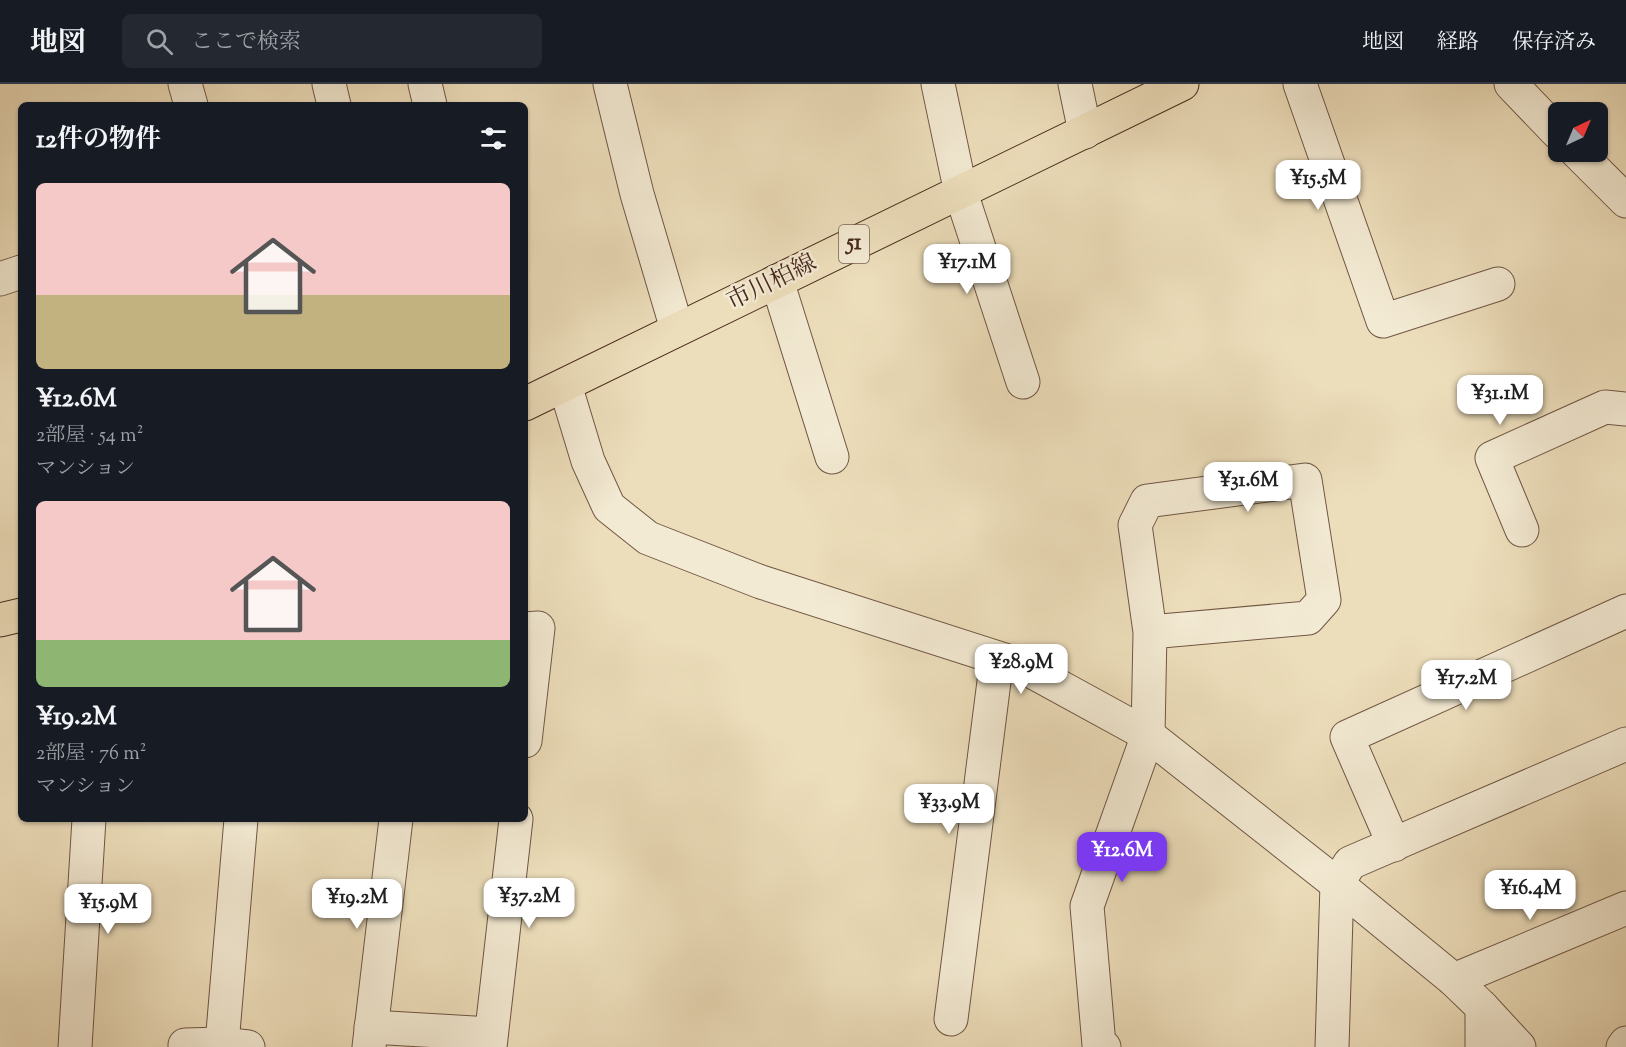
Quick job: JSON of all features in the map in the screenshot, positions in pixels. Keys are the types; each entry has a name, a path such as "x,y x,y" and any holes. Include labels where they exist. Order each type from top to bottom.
{"main road":[{"name":"市川柏線","path":"528,403 1182,84"},
{"path":"0,620 18,616"}],"street":[{"path":"186,84 190,102"},
{"path":"329,84 333,102"},
{"path":"425,84 429,102"},
{"path":"610,84 638,194 677,329"},
{"path":"938,84 961,193 1023,382"},
{"path":"1075,84 1084,132"},
{"path":"1300,84 1383,321 1498,284"},
{"path":"1511,84 1548,123"},
{"path":"1587,162 1626,201"},
{"path":"0,279 18,273"},
{"path":"777,281 832,457"},
{"path":"565,385 588,460 609,507 648,538 754,579 1020,665 1148,735 1337,884 1454,980 1519,1047"},
{"path":"1522,530 1492,458 1605,407 1626,409"},
{"path":"1104,1047 1099,1045 1087,906 1148,735 1150,632 1135,525 1147,501 1305,480 1324,600 1308,618 1150,632"},
{"path":"1394,845 1347,736 1626,611"},
{"path":"528,629 538,628 528,715"},
{"path":"951,1019 997,658"},
{"path":"1332,1047 1337,884 1350,862 1626,744"},
{"path":"75,1047 89,822"},
{"path":"185,1047 185,1045 235,1046 241,822"},
{"path":"396,822 370,1037 490,1040 516,822"},
{"path":"1454,980 1626,908"},
{"path":"1482,1007 1482,1047"},
{"path":"1623,1047 1626,1043"}]}
